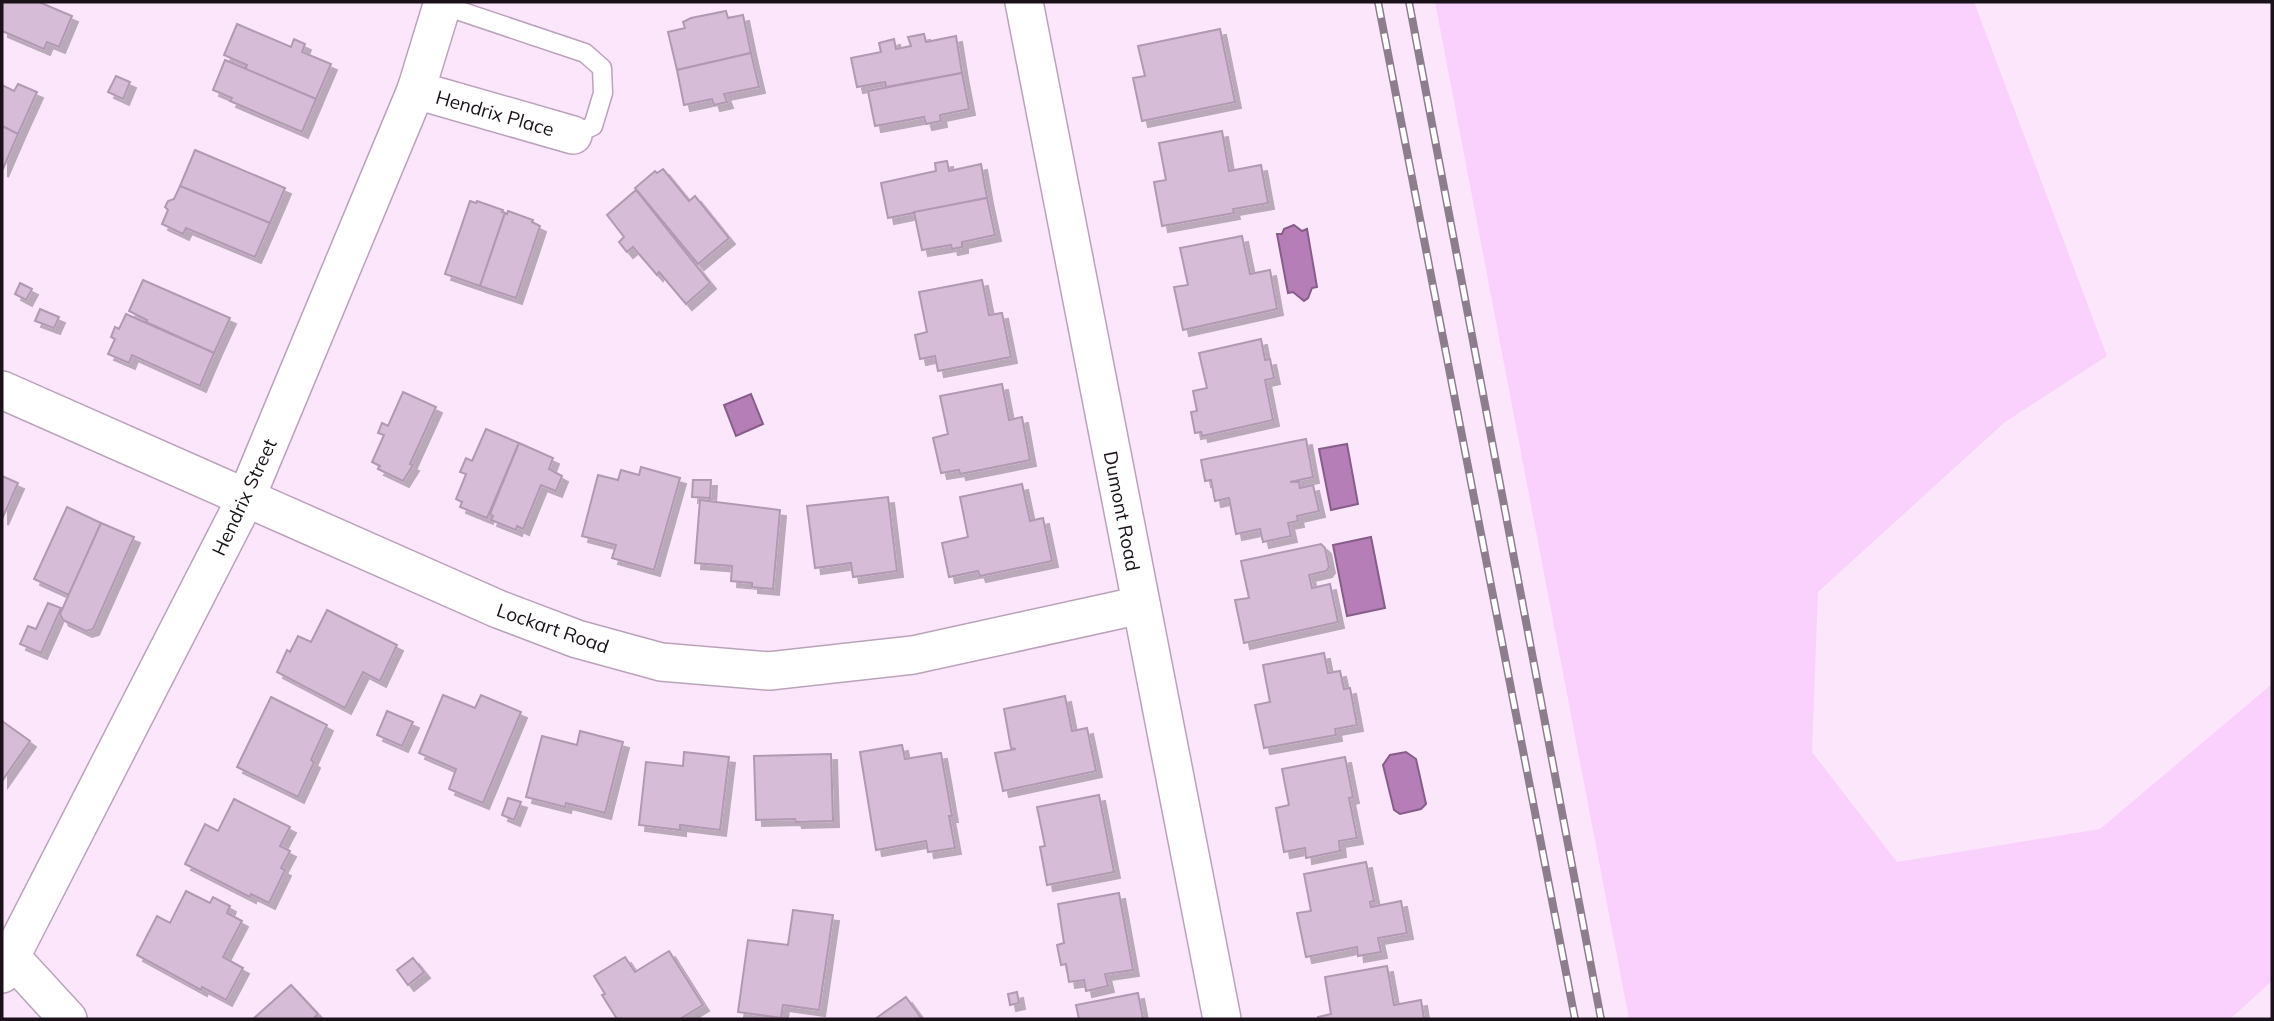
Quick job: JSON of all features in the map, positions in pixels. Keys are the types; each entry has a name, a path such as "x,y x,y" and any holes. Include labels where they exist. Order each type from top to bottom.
{"street":[{"name":"Dumont Road","path":"1024,2 1222,1019"},
{"name":"Hendrix Street","path":"5,961 246,498 416,90 443,4"},
{"name":"Hendrix Place","path":"416,90 573,135"},
{"name":"Lockart Road","path":"2,390 498,609 577,639 661,662 769,671 913,655 1140,605"},
{"path":"5,961 68,1019"}],"lane":[{"path":"443,4 585,53 602,68 603,93 593,126 573,135"}],"shaded area":[{"path":"1435,2 1974,2 2107,356 2005,422 1818,592 1812,752 1897,862 2100,829 2272,684 2272,981 2230,1019 1629,1019"},
{"path":"1294,225 1302,231 1307,229 1317,287 1312,288 1304,301 1293,292 1288,293 1277,234 1282,234 1284,229"},
{"path":"751,394 763,424 736,436 724,405"},
{"path":"1347,444 1358,504 1331,510 1319,449"},
{"path":"1371,537 1385,608 1347,616 1333,545"},
{"path":"1406,752 1416,759 1426,804 1421,809 1400,814 1394,810 1383,765 1390,755"}],"building":[{"path":"2,2 39,2 72,16 59,47 47,42 44,49 2,31"},
{"path":"726,11 728,18 743,15 751,53 677,70 668,32 685,28 683,22 691,18"},
{"path":"237,24 291,47 294,39 305,44 302,52 331,64 316,99 245,69 247,65 224,55"},
{"path":"1220,29 1235,102 1142,121 1133,78 1145,76 1138,46"},
{"path":"924,34 926,42 956,36 962,73 886,87 885,82 857,87 851,58 881,52 879,43 894,39 896,49 911,46 908,37"},
{"path":"751,53 759,87 724,94 727,102 714,105 712,99 684,105 677,70"},
{"path":"225,60 316,99 302,132 230,101 232,98 213,90"},
{"path":"962,73 969,109 940,115 941,121 926,124 924,117 875,126 868,91"},
{"path":"116,76 130,82 123,99 108,92"},
{"path":"18,84 37,92 18,134 2,126 2,85 14,91"},
{"path":"2,126 18,134 2,171"},
{"path":"1222,131 1229,171 1261,165 1268,203 1233,209 1234,213 1162,226 1154,182 1166,180 1159,143"},
{"path":"195,150 285,188 270,223 180,186"},
{"path":"947,161 949,171 981,164 987,198 888,218 881,183 936,171 935,163"},
{"path":"663,169 689,201 695,196 729,238 698,264 635,188 655,171 657,173"},
{"path":"180,186 270,223 255,257 186,228 183,234 162,224 168,210 165,207 168,201 174,199"},
{"path":"636,190 710,283 686,304 633,247 627,252 619,242 624,237 607,215"},
{"path":"987,198 995,235 962,242 962,247 952,249 951,245 922,250 914,212"},
{"path":"470,201 477,201 505,213 480,286 445,274"},
{"path":"508,211 533,220 532,222 540,226 516,298 480,286 505,213"},
{"path":"1242,236 1250,274 1270,270 1277,309 1183,330 1174,287 1188,285 1180,248"},
{"path":"143,280 230,318 214,353 146,322 147,320 129,311"},
{"path":"982,280 989,315 1002,313 1011,357 938,371 935,356 920,359 915,335 927,332 919,292"},
{"path":"20,283 32,289 26,300 15,294"},
{"path":"40,309 59,317 54,328 35,321"},
{"path":"126,314 214,353 200,386 132,355 129,363 108,354 115,339 111,337 115,327 119,329"},
{"path":"1261,339 1265,360 1270,359 1274,378 1265,380 1273,420 1202,436 1201,432 1195,433 1191,412 1197,411 1193,391 1207,388 1199,353"},
{"path":"1002,384 1009,420 1022,417 1030,460 960,474 959,470 941,473 933,438 948,434 940,396"},
{"path":"403,392 436,407 410,464 413,465 403,481 378,469 380,466 372,462 384,435 378,433 382,423 388,426"},
{"path":"486,429 519,443 487,518 460,507 462,502 456,499 466,474 460,472 466,458 472,461"},
{"path":"1306,439 1313,477 1290,482 1299,482 1300,488 1313,485 1319,511 1297,516 1298,521 1288,523 1291,536 1263,542 1260,529 1236,534 1229,498 1215,501 1211,480 1205,481 1201,460"},
{"path":"519,443 553,458 549,469 562,476 556,491 541,485 523,529 517,526 516,530 491,520 493,516 490,514"},
{"path":"641,467 680,478 654,570 612,558 616,545 582,536 598,475 618,480 621,470 639,475"},
{"path":"2,476 18,483 2,519"},
{"path":"693,480 711,480 710,498 692,497"},
{"path":"1022,484 1030,521 1043,518 1052,561 980,576 978,571 949,577 942,543 968,537 960,497"},
{"path":"888,497 897,571 853,577 851,563 815,568 807,506"},
{"path":"700,500 780,510 773,589 731,581 732,566 695,563"},
{"path":"67,507 101,523 69,595 34,579"},
{"path":"101,523 134,537 93,629 86,631 63,620 60,614"},
{"path":"1321,544 1325,548 1329,567 1326,571 1309,575 1312,588 1330,584 1338,622 1244,643 1235,600 1249,598 1241,561"},
{"path":"48,603 61,608 41,653 20,644 28,626 36,629"},
{"path":"327,610 397,645 380,681 363,672 345,708 277,672 287,650 290,652 298,636 311,642"},
{"path":"1324,653 1328,673 1340,671 1344,689 1350,688 1357,725 1335,729 1336,735 1264,748 1255,705 1270,702 1263,665"},
{"path":"443,695 475,708 481,695 521,712 483,803 449,789 456,769 419,753"},
{"path":"1065,696 1072,731 1087,728 1096,771 1003,791 995,753 1016,749 1011,748 1004,709"},
{"path":"271,697 327,725 298,797 237,767"},
{"path":"387,711 413,722 402,746 377,735"},
{"path":"2,721 30,741 2,781"},
{"path":"580,731 623,742 605,813 526,797 542,736 577,745"},
{"path":"902,745 905,759 941,753 955,848 928,852 926,841 876,850 860,752"},
{"path":"684,752 729,757 720,830 680,825 680,830 639,825 646,762 683,766"},
{"path":"831,754 833,821 756,820 754,756"},
{"path":"1345,757 1357,838 1339,841 1340,851 1306,858 1305,848 1284,852 1276,808 1289,805 1282,769"},
{"path":"1099,795 1114,872 1047,885 1040,847 1045,846 1037,807"},
{"path":"508,798 521,802 514,820 502,815"},
{"path":"234,799 290,827 280,846 290,851 281,868 285,870 269,903 251,894 250,897 185,864 205,824 218,831"},
{"path":"1366,862 1374,901 1370,902 1371,907 1401,901 1407,933 1378,938 1381,952 1358,956 1357,947 1306,957 1297,913 1311,911 1304,874"},
{"path":"186,891 210,903 213,897 230,906 227,913 242,921 223,957 243,968 226,1000 202,987 201,990 137,955 157,916 170,923"},
{"path":"1119,893 1133,970 1105,974 1108,986 1086,991 1084,980 1069,982 1066,964 1061,965 1057,945 1064,943 1058,904"},
{"path":"793,910 833,915 819,1010 783,1005 781,1018 738,1012 748,940 788,945"},
{"path":"669,951 703,1005 680,1019 617,1019 594,976 625,957 635,972"},
{"path":"413,958 424,972 408,985 397,970"},
{"path":"1387,966 1394,1005 1421,1000 1424,1019 1318,1019 1331,1014 1325,977"},
{"path":"291,985 318,1014 315,1017 317,1019 253,1019"},
{"path":"1017,992 1019,1003 1010,1005 1008,994"},
{"path":"1138,993 1143,1019 1079,1019 1076,1005"},
{"path":"906,997 922,1019 875,1019"}],"railway":[{"path":"1378,2 1575,1019"},
{"path":"1409,2 1601,1019"}]}
